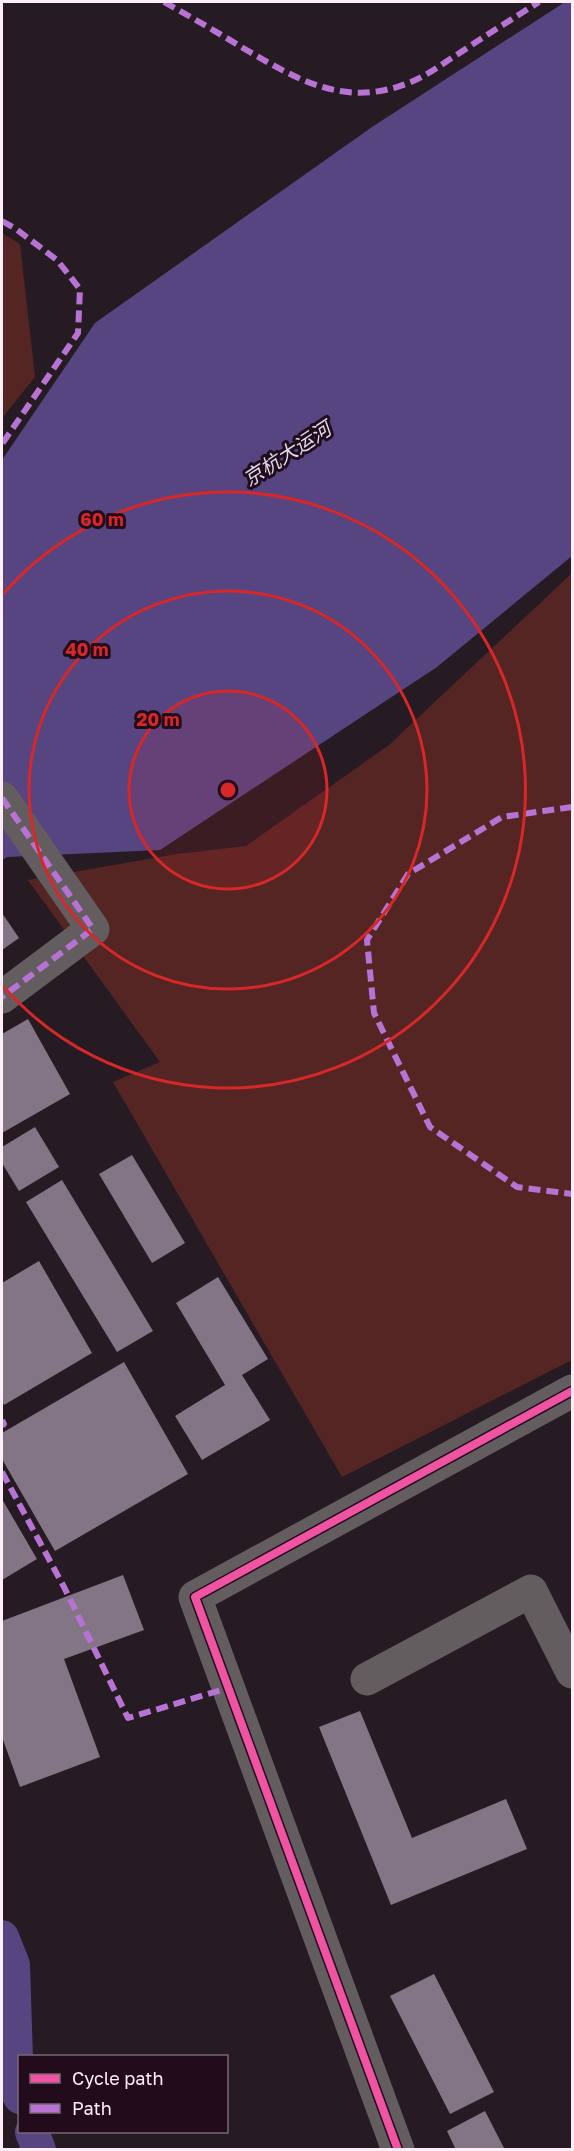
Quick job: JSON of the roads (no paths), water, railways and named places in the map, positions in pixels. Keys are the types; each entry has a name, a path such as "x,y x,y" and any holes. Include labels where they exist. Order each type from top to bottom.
{"street":[{"path":"2,798 93,929 2,997"},
{"path":"398,2150 195,1598 573,1391"},
{"path":"367,1679 531,1591 573,1672"}],"water":[{"name":"京杭大运河","path":"565,2 572,2 572,556 437,667 160,850 7,857 2,860 2,460 95,323 372,127"}],"waterway":[{"path":"2,1937 13,1965 18,2093"},
{"path":"32,2133 39,2150"}]}
